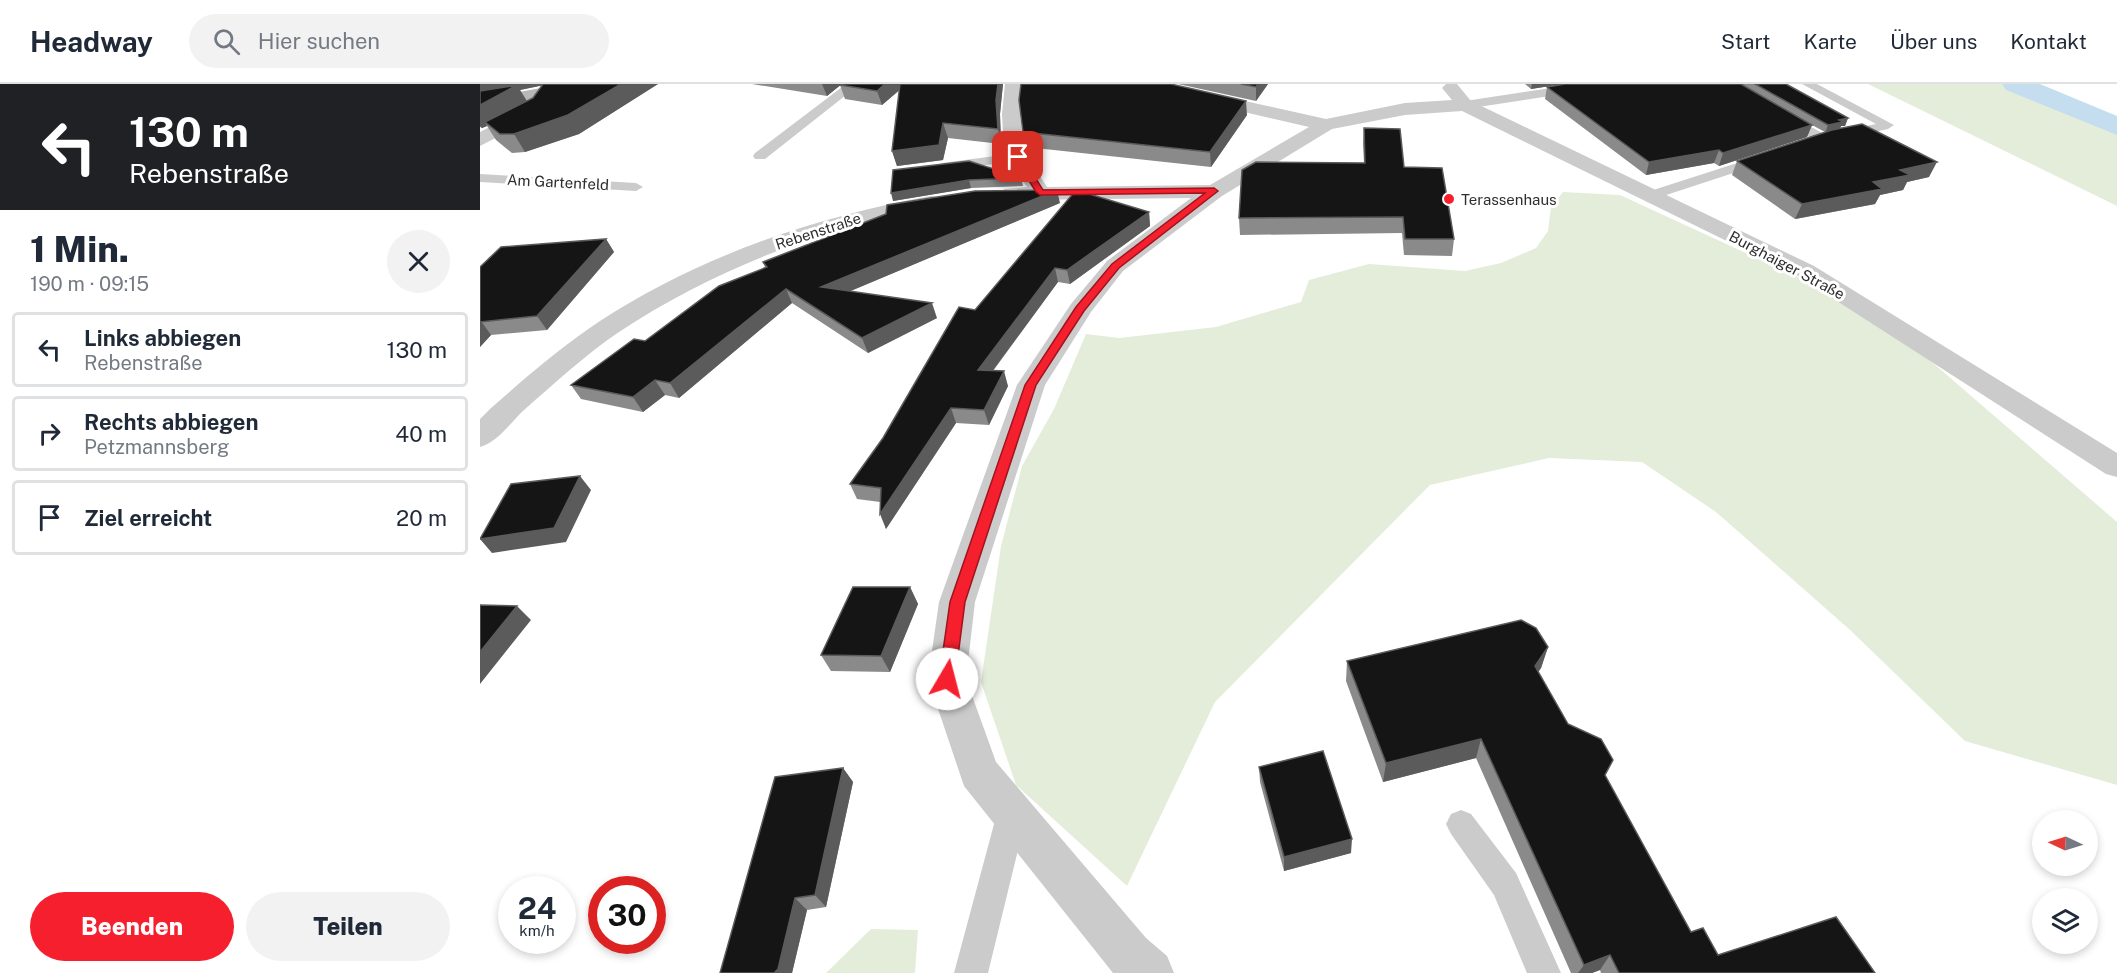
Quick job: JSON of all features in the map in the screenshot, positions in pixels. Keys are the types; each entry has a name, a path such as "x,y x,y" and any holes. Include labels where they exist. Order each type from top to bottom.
{"street":[{"path":"480,104 593,84"},
{"path":"1014,84 1011,132 1014,151 1040,192"},
{"path":"1145,84 1326,124"},
{"path":"480,140 535,110 548,93"},
{"path":"1150,973 1129,955 979,773 947,679 957,602 1031,385 1080,309 1115,266 1214,191 1326,124 1405,109 1457,95"},
{"name":"Burghaiger Straße","path":"1457,95 1649,196 1806,271 2117,467"},
{"path":"994,195 1040,192 1214,191"},
{"name":"Rebenstraße","path":"480,437 493,421 552,371 612,325 697,278 761,250 840,222 951,199"}],"lane":[{"path":"760,156 854,84"},
{"path":"1457,95 1602,84"},
{"path":"1801,146 1888,124 1808,84"},
{"path":"1775,112 1823,139"},
{"path":"1649,196 1780,153"},
{"path":"930,168 1018,157"},
{"name":"Am Gartenfeld","path":"480,178 636,187"},
{"path":"971,973 1012,813"},
{"path":"1461,824 1505,884 1544,973"}],"green space":[{"path":"1868,84 2013,84 2117,127 2117,206"},
{"path":"1563,192 1620,195 1874,312 2117,522 2117,785 1965,741 1849,629 1716,512 1642,462 1549,458 1430,485 1215,702 1127,886 1016,785 981,682 1001,546 1022,466 1054,409 1086,334 1119,338 1216,327 1301,302 1309,280 1369,264 1465,271 1501,263 1536,248 1548,231 1551,207"},
{"path":"871,929 918,930 915,973 826,973"}],"building":[{"path":"543,84 621,84 568,115 514,134 500,134 485,122 533,98"},
{"path":"841,84 885,84 877,91"},
{"path":"900,84 998,84 996,100 998,129 943,123 939,145 892,151"},
{"path":"1021,84 1171,84 1246,101 1210,152 1023,132 1019,100"},
{"path":"1241,84 1258,84 1256,87"},
{"path":"1565,84 1741,84 1812,125 1723,153 1719,150 1649,162 1547,87"},
{"path":"1755,84 1786,84 1848,118 1839,120 1843,122 1828,125"},
{"path":"517,85 480,105 480,91"},
{"path":"1862,124 1937,162 1900,170 1910,175 1873,182 1882,189 1802,204 1737,161 1832,130"},
{"path":"1364,128 1400,129 1404,167 1442,168 1454,239 1405,239 1403,217 1239,218 1242,170 1256,162 1365,163"},
{"path":"969,161 1021,178 969,180 891,193 893,170"},
{"path":"1057,190 821,287 932,303 862,338 786,289 670,383 655,380 633,397 571,385 634,339 645,341 719,286 767,267 763,262 886,214 887,205 975,191"},
{"path":"1076,190 1149,212 1067,270 1055,268 978,370 1004,371 984,410 951,408 880,514 881,488 850,484 883,438 959,307 975,310"},
{"path":"606,239 537,316 480,322 480,267 501,247"},
{"path":"580,476 554,528 480,539 511,484"},
{"path":"853,587 910,587 881,656 821,655"},
{"path":"480,605 517,606 480,652"},
{"path":"1521,620 1536,628 1548,647 1535,666 1568,724 1601,739 1613,760 1605,775 1691,932 1703,928 1718,955 1836,917 1875,973 1619,973 1610,955 1584,965 1481,739 1386,763 1347,661"},
{"path":"1323,751 1352,839 1284,857 1259,767"},
{"path":"843,768 815,895 795,898 778,969 774,973 720,973 775,777"}],"waterway":[{"path":"2016,84 2117,126"}],"place":[{"name":"Terassenhaus","path":"1449,199"}],"route":[{"path":"947,679 957,602 1031,385 1080,309 1115,266 1214,191 1040,192 1018,157"}]}
